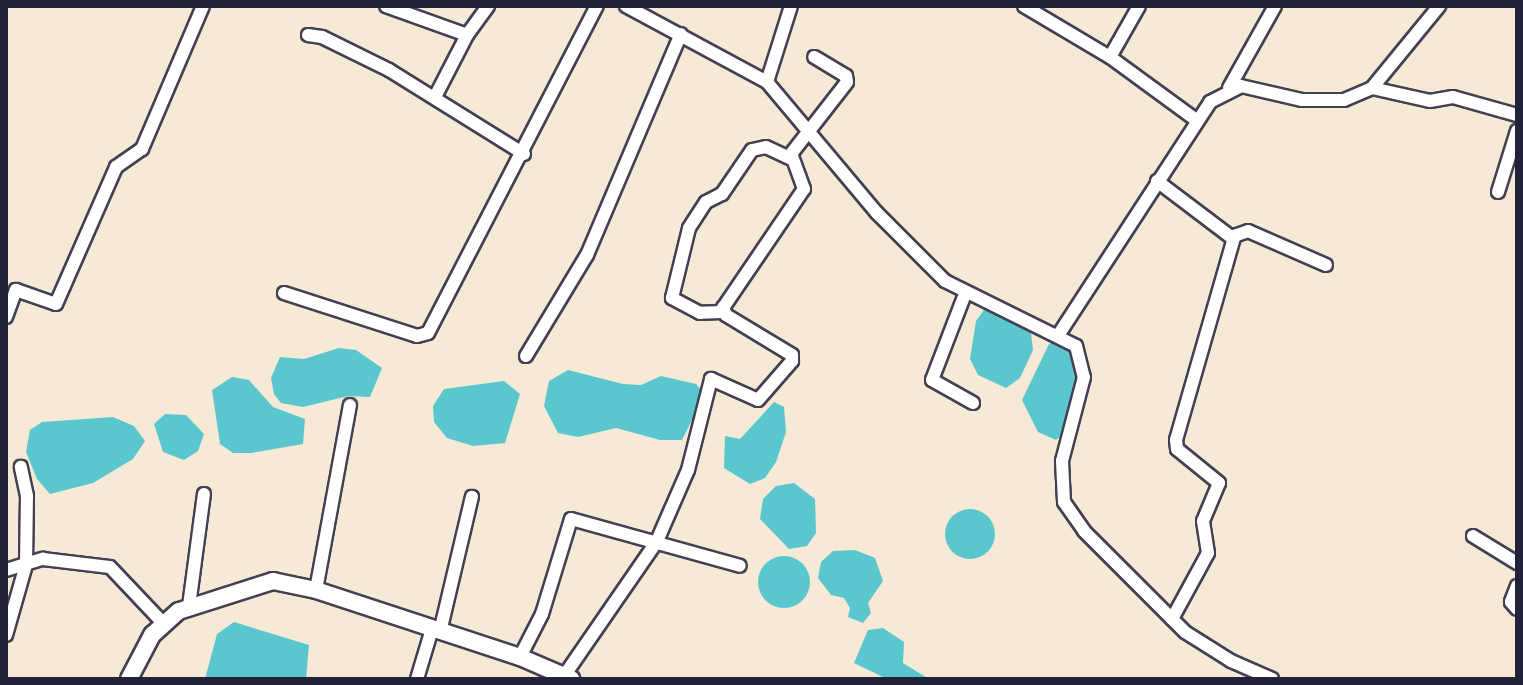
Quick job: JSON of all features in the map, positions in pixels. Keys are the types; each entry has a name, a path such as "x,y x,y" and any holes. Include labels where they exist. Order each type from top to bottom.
{"street":[{"path":"6,317 16,290 56,304 113,173 142,149 203,6"},
{"path":"386,6 467,35"},
{"path":"435,97 467,35 488,6"},
{"path":"284,293 426,336 524,154 597,6"},
{"path":"626,6 767,82 813,130 915,254 965,294 1059,334 1079,350 1084,377 1062,461 1064,502 1084,531 1172,619 1204,646 1272,679"},
{"path":"767,82 791,6"},
{"path":"1110,57 1139,6"},
{"path":"1229,88 1253,87 1319,102 1344,100 1372,88 1439,6"},
{"path":"1059,334 1196,120 1229,88 1273,7"},
{"path":"1031,8 1110,57 1196,120"},
{"path":"526,356 587,255 681,34"},
{"path":"308,35 322,37 435,97 524,154"},
{"path":"790,158 848,79 814,57"},
{"path":"1372,88 1430,101 1453,97 1517,115"},
{"path":"1498,192 1517,131"},
{"path":"129,679 163,623 189,606 264,582 316,590 520,657 542,673 567,677 657,541 688,470 711,379 758,400 792,361 792,355 766,336 723,312 700,313 672,298 689,228 706,202 722,194 752,150 766,147 790,158 804,189 728,295 723,312"},
{"path":"1157,181 1234,238"},
{"path":"1172,619 1208,553 1203,521 1219,483 1177,449 1176,440 1234,238 1248,231 1326,265"},
{"path":"965,294 932,381 973,403"},
{"path":"316,590 350,405"},
{"path":"6,635 26,565 27,496 21,467"},
{"path":"189,606 204,494"},
{"path":"417,679 436,631 472,497"},
{"path":"520,657 542,614 571,519 740,566"},
{"path":"1473,536 1517,563"},
{"path":"6,570 63,559 110,567 163,623"},
{"path":"1517,586 1511,602 1517,609"}],"water":[{"path":"984,310 1009,316 1031,333 1033,350 1020,378 1006,388 978,375 970,359 976,321"},
{"path":"1063,339 1079,353 1079,397 1071,429 1056,440 1038,432 1022,400 1049,344"},
{"path":"339,348 356,350 382,368 370,397 348,396 303,407 281,403 274,394 271,378 280,357 304,359"},
{"path":"568,370 623,384 641,385 661,376 696,384 705,394 682,440 660,440 616,428 578,437 558,433 544,406 549,381"},
{"path":"232,377 249,380 273,407 305,419 303,444 233,453 220,444 212,390"},
{"path":"504,381 520,394 505,443 473,446 447,438 434,422 433,406 444,389"},
{"path":"774,402 784,407 786,432 776,462 765,478 750,484 724,468 725,436 740,439"},
{"path":"165,414 186,415 204,434 198,451 184,460 163,452 154,424"},
{"path":"113,417 134,426 145,441 133,459 93,483 50,494 37,479 26,452 30,430 42,422"},
{"path":"794,483 815,499 816,533 807,546 789,549 760,519 763,499 776,486"},
{"path":"970,509 987,517 995,534 987,551 970,559 953,551 945,534 953,517"},
{"path":"855,550 875,558 883,581 868,603 871,613 863,623 848,617 850,608 844,598 831,595 818,578 821,562 833,551"},
{"path":"784,556 802,564 810,582 802,600 784,608 766,600 758,582 766,564"},
{"path":"234,622 309,645 306,679 205,679 217,634"},
{"path":"883,628 904,642 903,663 929,679 885,678 854,663 868,630"}]}
